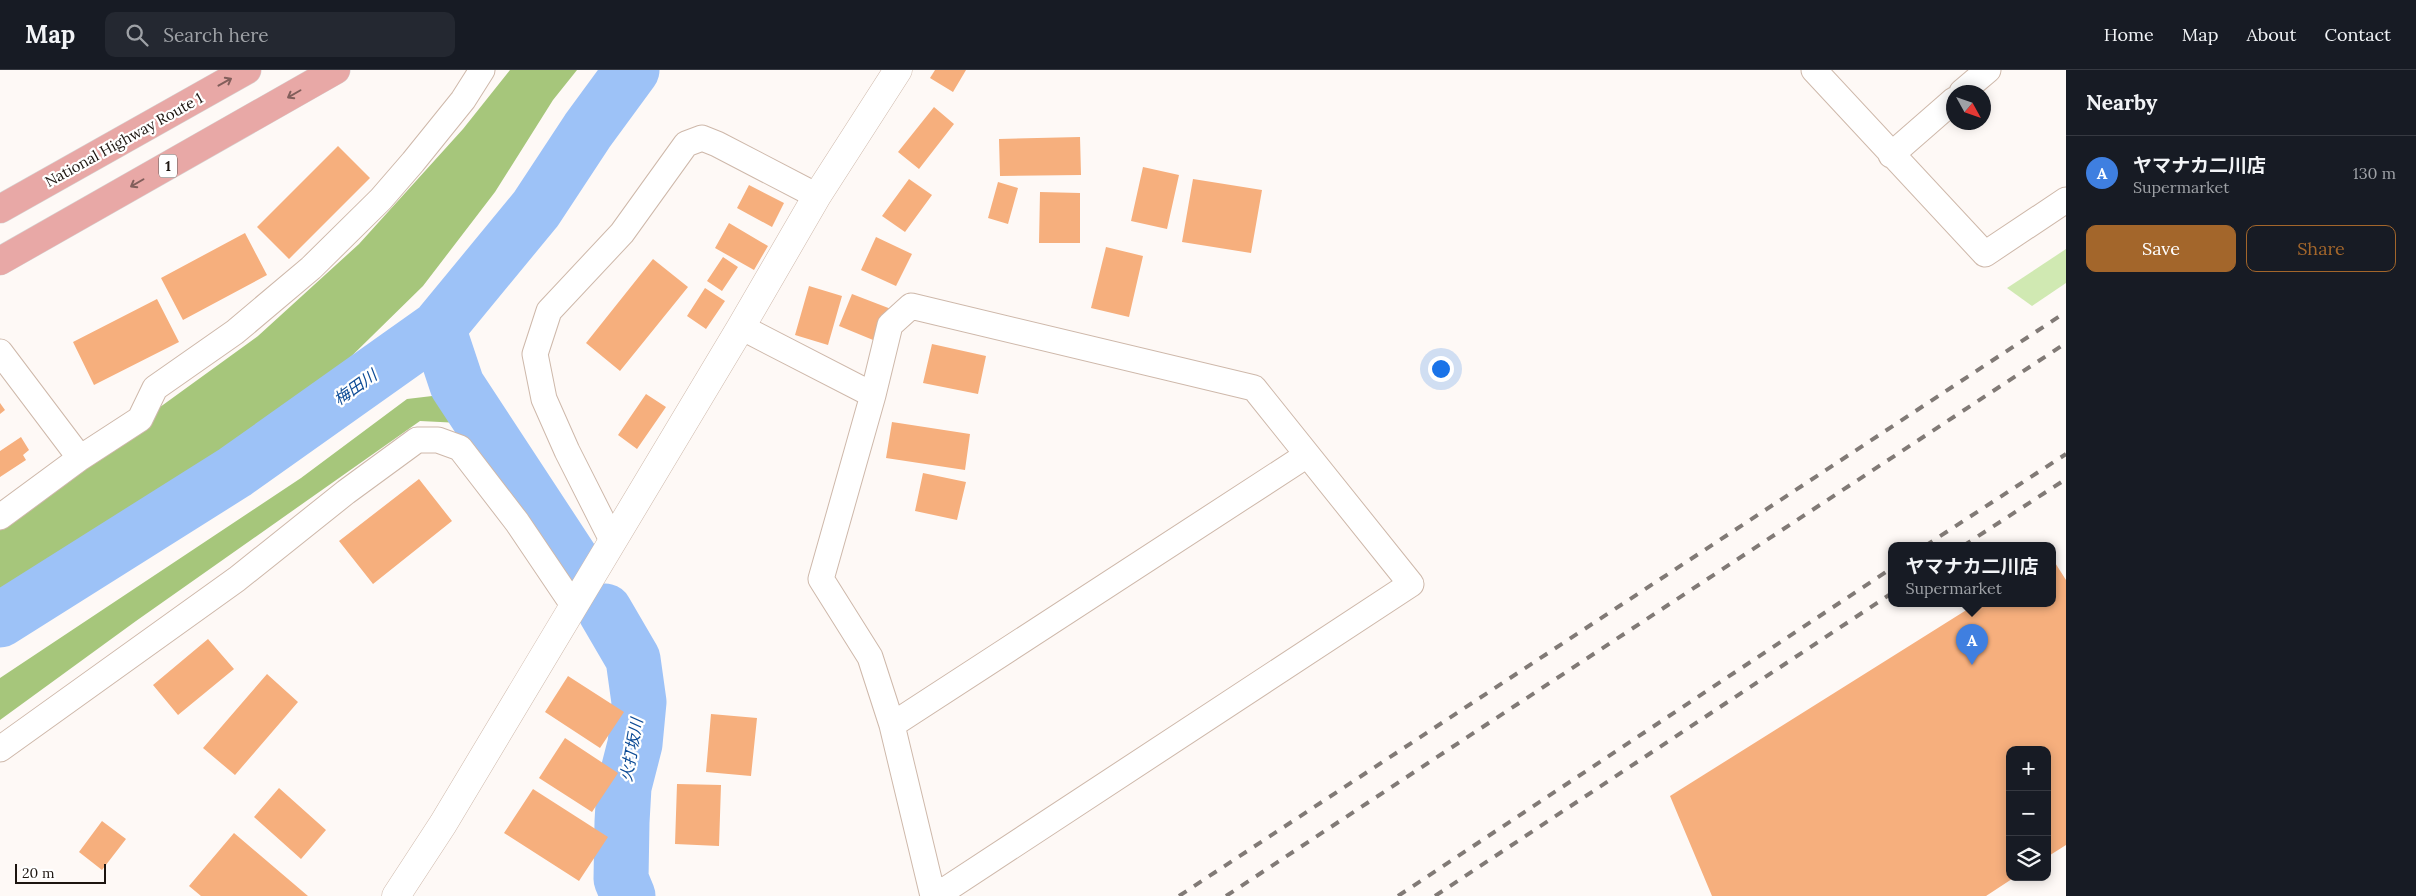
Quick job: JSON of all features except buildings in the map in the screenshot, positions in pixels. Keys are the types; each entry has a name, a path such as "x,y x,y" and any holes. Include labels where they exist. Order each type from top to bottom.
{"highway":[{"name":"National Highway Route 1","path":"0,210 247,70"},
{"name":"1","path":"0,261 336,70"}],"street":[{"path":"0,517 80,458 140,419 155,388 235,332 274,301 346,234 413,162 462,100 482,70"},
{"path":"396,896 443,824 741,327 817,196 898,70"},
{"path":"1814,70 1985,254 2066,200"},
{"path":"1970,85 1988,70"},
{"path":"1891,155 1946,107"},
{"path":"612,540 544,399 535,354 549,311 622,233 686,144 702,138 817,196"},
{"path":"911,306 1254,388 1411,584 934,896 892,725 870,657 821,579 873,395 890,325 911,306"},
{"path":"741,327 873,395"},
{"path":"0,352 80,458"},
{"path":"0,749 237,579 346,492 417,440 438,440 460,448 517,522 573,605"},
{"path":"892,725 1307,455"}],"green space":[{"path":"510,70 577,70 553,100 495,192 423,286 321,386 160,505 96,535 35,568 0,593 0,523 258,336 359,244 463,129"},
{"path":"2066,249 2066,283 2032,306 2007,288"},
{"path":"449,394 460,423 420,421 136,621 0,720 0,678 301,478 407,399"}],"waterway":[{"name":"梅田川","path":"0,620 235,472 438,328 536,209 588,130 632,70"},
{"name":"火打坂川","path":"438,328 457,385 577,568"},
{"name":"火打坂川","path":"605,611 633,659 639,702 635,744 624,787 622,822 621,879 628,896"}],"railway":[{"path":"1179,896 2066,312"},
{"path":"1226,896 2066,343"},
{"path":"1931,542 2066,454"},
{"path":"1969,542 2066,479"},
{"path":"1398,896 1888,571"},
{"path":"1435,896 1888,596"}],"place":[{"name":"ヤマナカ二川店","path":"1972,665"}]}
